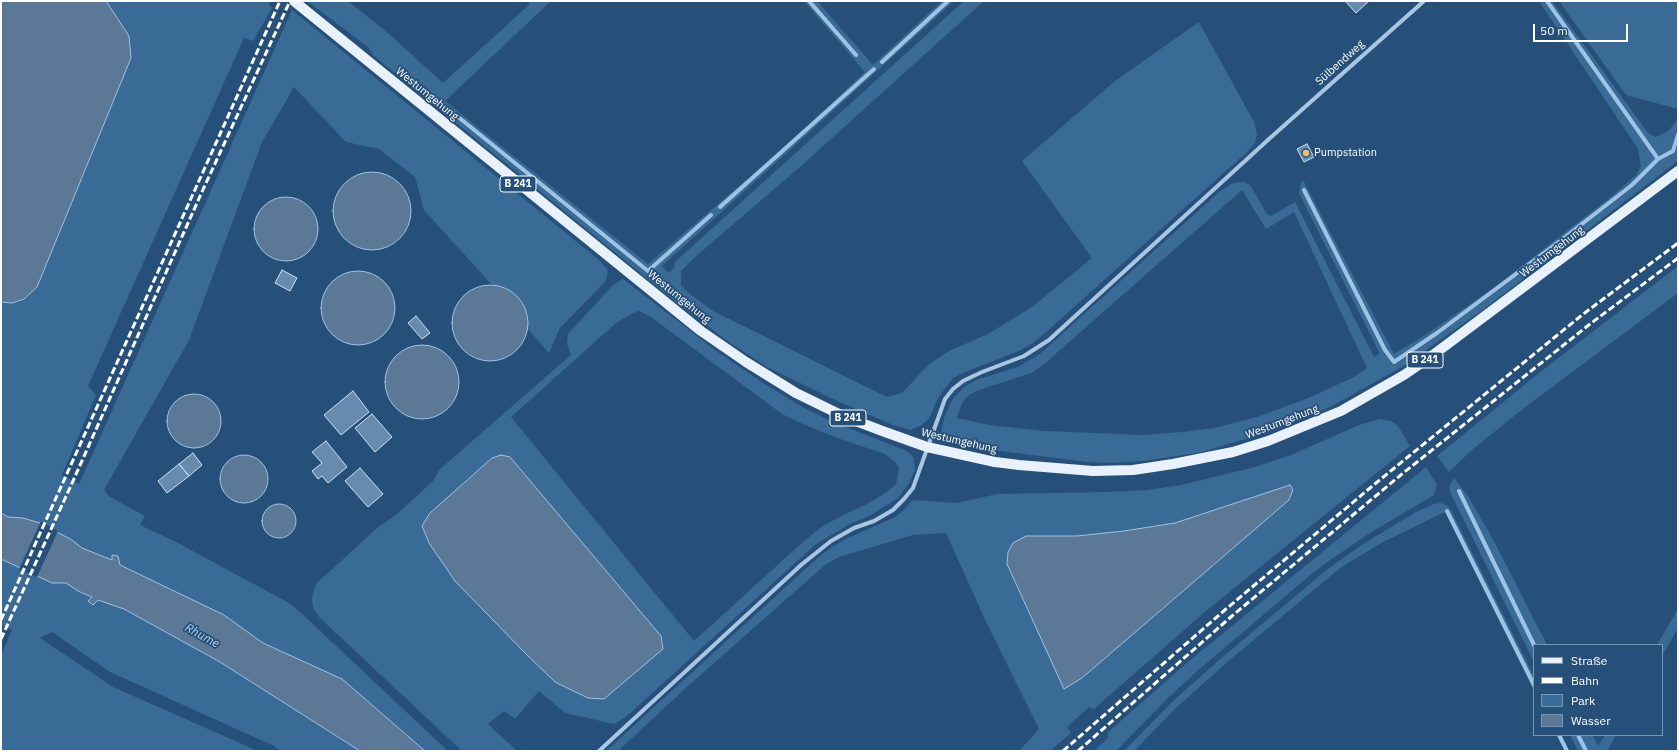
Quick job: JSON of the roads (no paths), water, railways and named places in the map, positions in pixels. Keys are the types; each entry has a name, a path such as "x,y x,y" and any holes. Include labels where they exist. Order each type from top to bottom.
{"main road":[{"name":"Westumgehung","path":"294,1 701,331 731,352 796,393 843,416 927,447 1001,463 1093,471 1133,470 1173,464 1233,452 1268,441 1341,411 1404,375 1466,331 1678,171"}],"street":[{"name":"Sülbendweg","path":"599,751 801,565 831,541 854,528 874,521 893,510 904,499 913,488 945,399 953,389 963,381 982,372 1024,356 1049,340 1269,139 1424,1"}],"water":[{"path":"1,1 106,1 129,36 131,58 37,287 24,299 12,303 1,302"},
{"path":"364,172 380,172 394,178 405,189 411,203 411,219 405,233 394,244 380,250 364,250 350,244 339,233 333,219 333,203 339,189 350,178"},
{"path":"286,197 304,203 312,211 318,229 312,247 304,255 286,261 268,255 260,247 254,229 260,211 268,203"},
{"path":"351,271 365,271 379,277 389,287 395,301 395,315 389,329 379,339 365,345 351,345 337,339 327,329 321,315 321,301 327,287 337,277"},
{"path":"490,285 505,288 517,296 525,308 528,323 525,338 517,350 505,358 490,361 475,358 463,350 455,338 452,323 455,308 463,296 475,288"},
{"path":"415,345 429,345 443,351 453,361 459,375 459,389 453,403 443,413 429,419 415,419 401,413 391,403 385,389 385,375 391,361 401,351"},
{"path":"194,394 204,396 213,402 219,411 221,421 219,431 213,440 204,446 194,448 184,446 175,440 169,431 167,421 169,411 175,402 184,396"},
{"path":"244,455 253,457 261,462 266,470 268,479 266,488 261,496 253,501 244,503 235,501 227,496 222,488 220,479 222,470 227,462 235,457"},
{"path":"501,455 510,457 661,636 663,649 604,699 588,698 555,682 455,581 429,543 422,526 430,513 492,458"},
{"path":"1290,485 1293,490 1289,500 1082,678 1064,689 1007,564 1008,552 1013,543 1026,536 1077,536 1124,531 1175,523"},
{"path":"276,504 282,504 286,505 293,511 296,521 295,528 289,535 282,538 276,538 272,537 265,531 262,524 262,518 263,514 269,507"},
{"name":"Rhume","path":"1,513 8,517 23,518 40,523 72,540 82,548 112,560 112,555 118,556 120,565 224,615 263,643 342,679 425,751 360,751 220,662 124,609 98,600 93,605 88,601 92,597 78,591 66,583 52,583 1,559"}],"waterway":[{"path":"809,1 856,55"},
{"path":"882,62 948,1"},
{"path":"1547,1 1658,159"},
{"path":"720,207 874,69"},
{"path":"441,103 648,271 711,215"},
{"path":"1304,190 1385,350 1394,362 1437,333 1632,185 1658,159 1673,151 1678,135"},
{"path":"1459,491 1534,644"},
{"path":"1447,511 1533,683"},
{"path":"1560,736 1567,751"},
{"path":"1578,736 1586,751"}],"railway":[{"path":"1,620 280,1"},
{"path":"1,639 201,194 290,1"},
{"path":"1063,751 1226,609 1376,483 1582,315 1678,243"},
{"path":"1078,751 1232,616 1402,474 1590,324 1678,258"}],"place":[{"name":"Pumpstation","path":"1306,153"}]}
